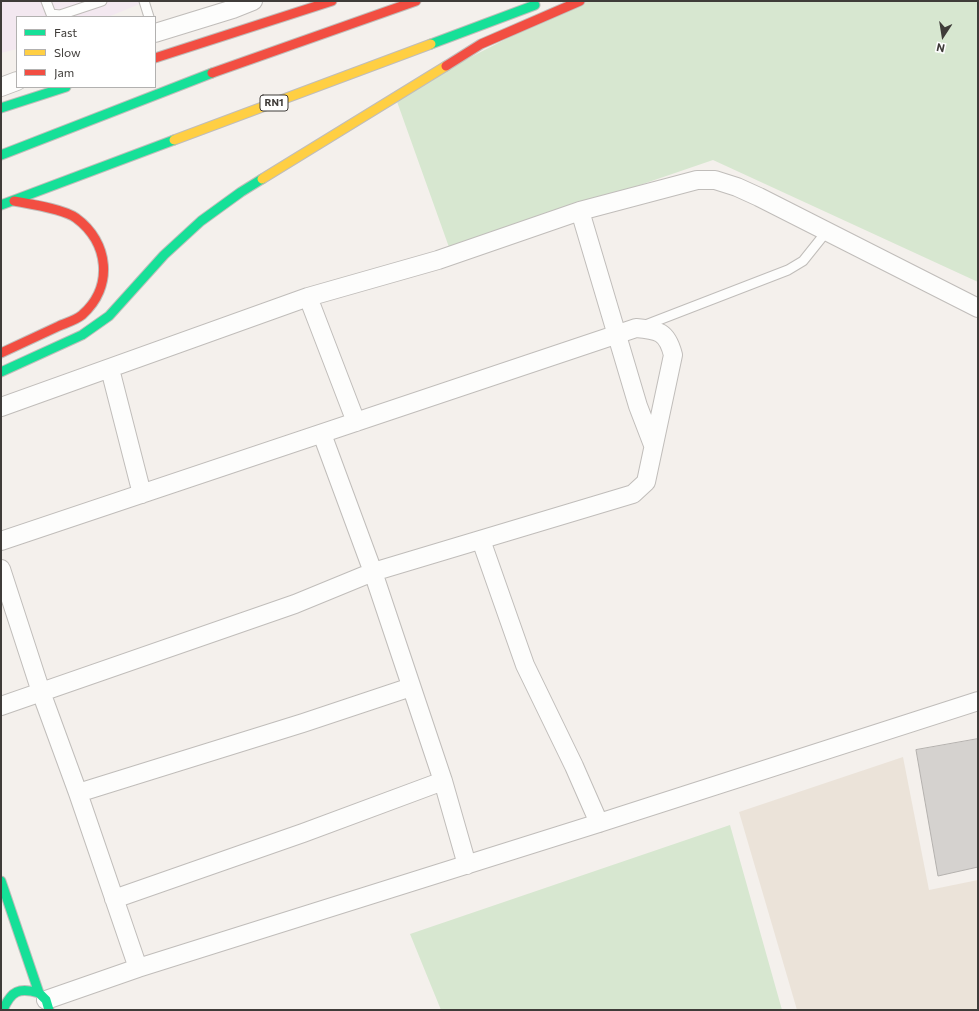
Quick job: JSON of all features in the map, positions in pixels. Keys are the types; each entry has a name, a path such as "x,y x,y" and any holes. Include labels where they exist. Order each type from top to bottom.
{"main road":[{"path":"156,58 332,1"},
{"path":"1,155 192,80 416,1"},
{"name":"RN1","path":"1,205 546,1"},
{"path":"1,372 82,335 109,316 164,255 201,221 241,192 481,44 580,1"},
{"path":"1,108 63,88"},
{"path":"1,353 81,316 96,298 104,276 102,253 92,232 75,217 53,209 14,201"},
{"path":"1,881 45,1001"},
{"path":"3,1010 5,997 15,992 27,989 45,1001"}],"street":[{"path":"156,33 233,9 253,1"},
{"path":"1,87 16,81"},
{"path":"1,407 308,297 438,260 580,211 697,180 715,180 737,187 760,197 978,308"},
{"path":"580,211 638,406 653,445"},
{"path":"308,297 356,422"},
{"path":"1,542 636,328 654,330 664,335 670,345 672,355 646,482 633,494 374,572 295,604 1,706"},
{"path":"110,369 142,494"},
{"path":"322,434 374,572 443,781 467,865"},
{"path":"482,540 525,665 574,766 599,823"},
{"path":"1,569 41,692 78,793 138,968"},
{"path":"78,793 303,723 411,687"},
{"path":"45,1001 138,968 467,865 978,701"},
{"path":"114,899 303,833 443,781"}],"lane":[{"path":"46,1 51,14 60,15 97,2"},
{"path":"144,1 149,16"},
{"path":"636,328 788,270 803,261 827,231"}],"shaded area":[{"path":"1,1 147,1 110,16 16,16 16,49 1,53"},
{"path":"903,757 929,890 978,880 978,1010 797,1010 739,812"}],"green space":[{"path":"580,1 978,1 978,282 713,160 450,250 395,96"},
{"path":"730,825 782,1010 441,1010 410,934"}],"building":[{"path":"978,739 978,867 938,876 916,750"}],"traffic: fast":[{"path":"431,44 535,5"},
{"path":"1,155 212,73"},
{"path":"1,108 63,88"},
{"path":"1,205 174,140"},
{"path":"1,372 82,335 109,316 164,255 201,221 241,192 262,179"},
{"path":"1,881 39,993 46,1000 49,1010"},
{"path":"3,1010 9,998 16,992 26,990 39,993"}],"traffic: slow":[{"path":"174,140 431,44"},
{"path":"262,179 446,66"}],"traffic: jam":[{"path":"156,58 332,1"},
{"path":"212,73 416,1"},
{"path":"446,66 481,44 580,1"},
{"path":"1,353 80,317 92,304 99,291 103,278 101,252 95,239 87,228 76,218 55,209 14,201"}]}
